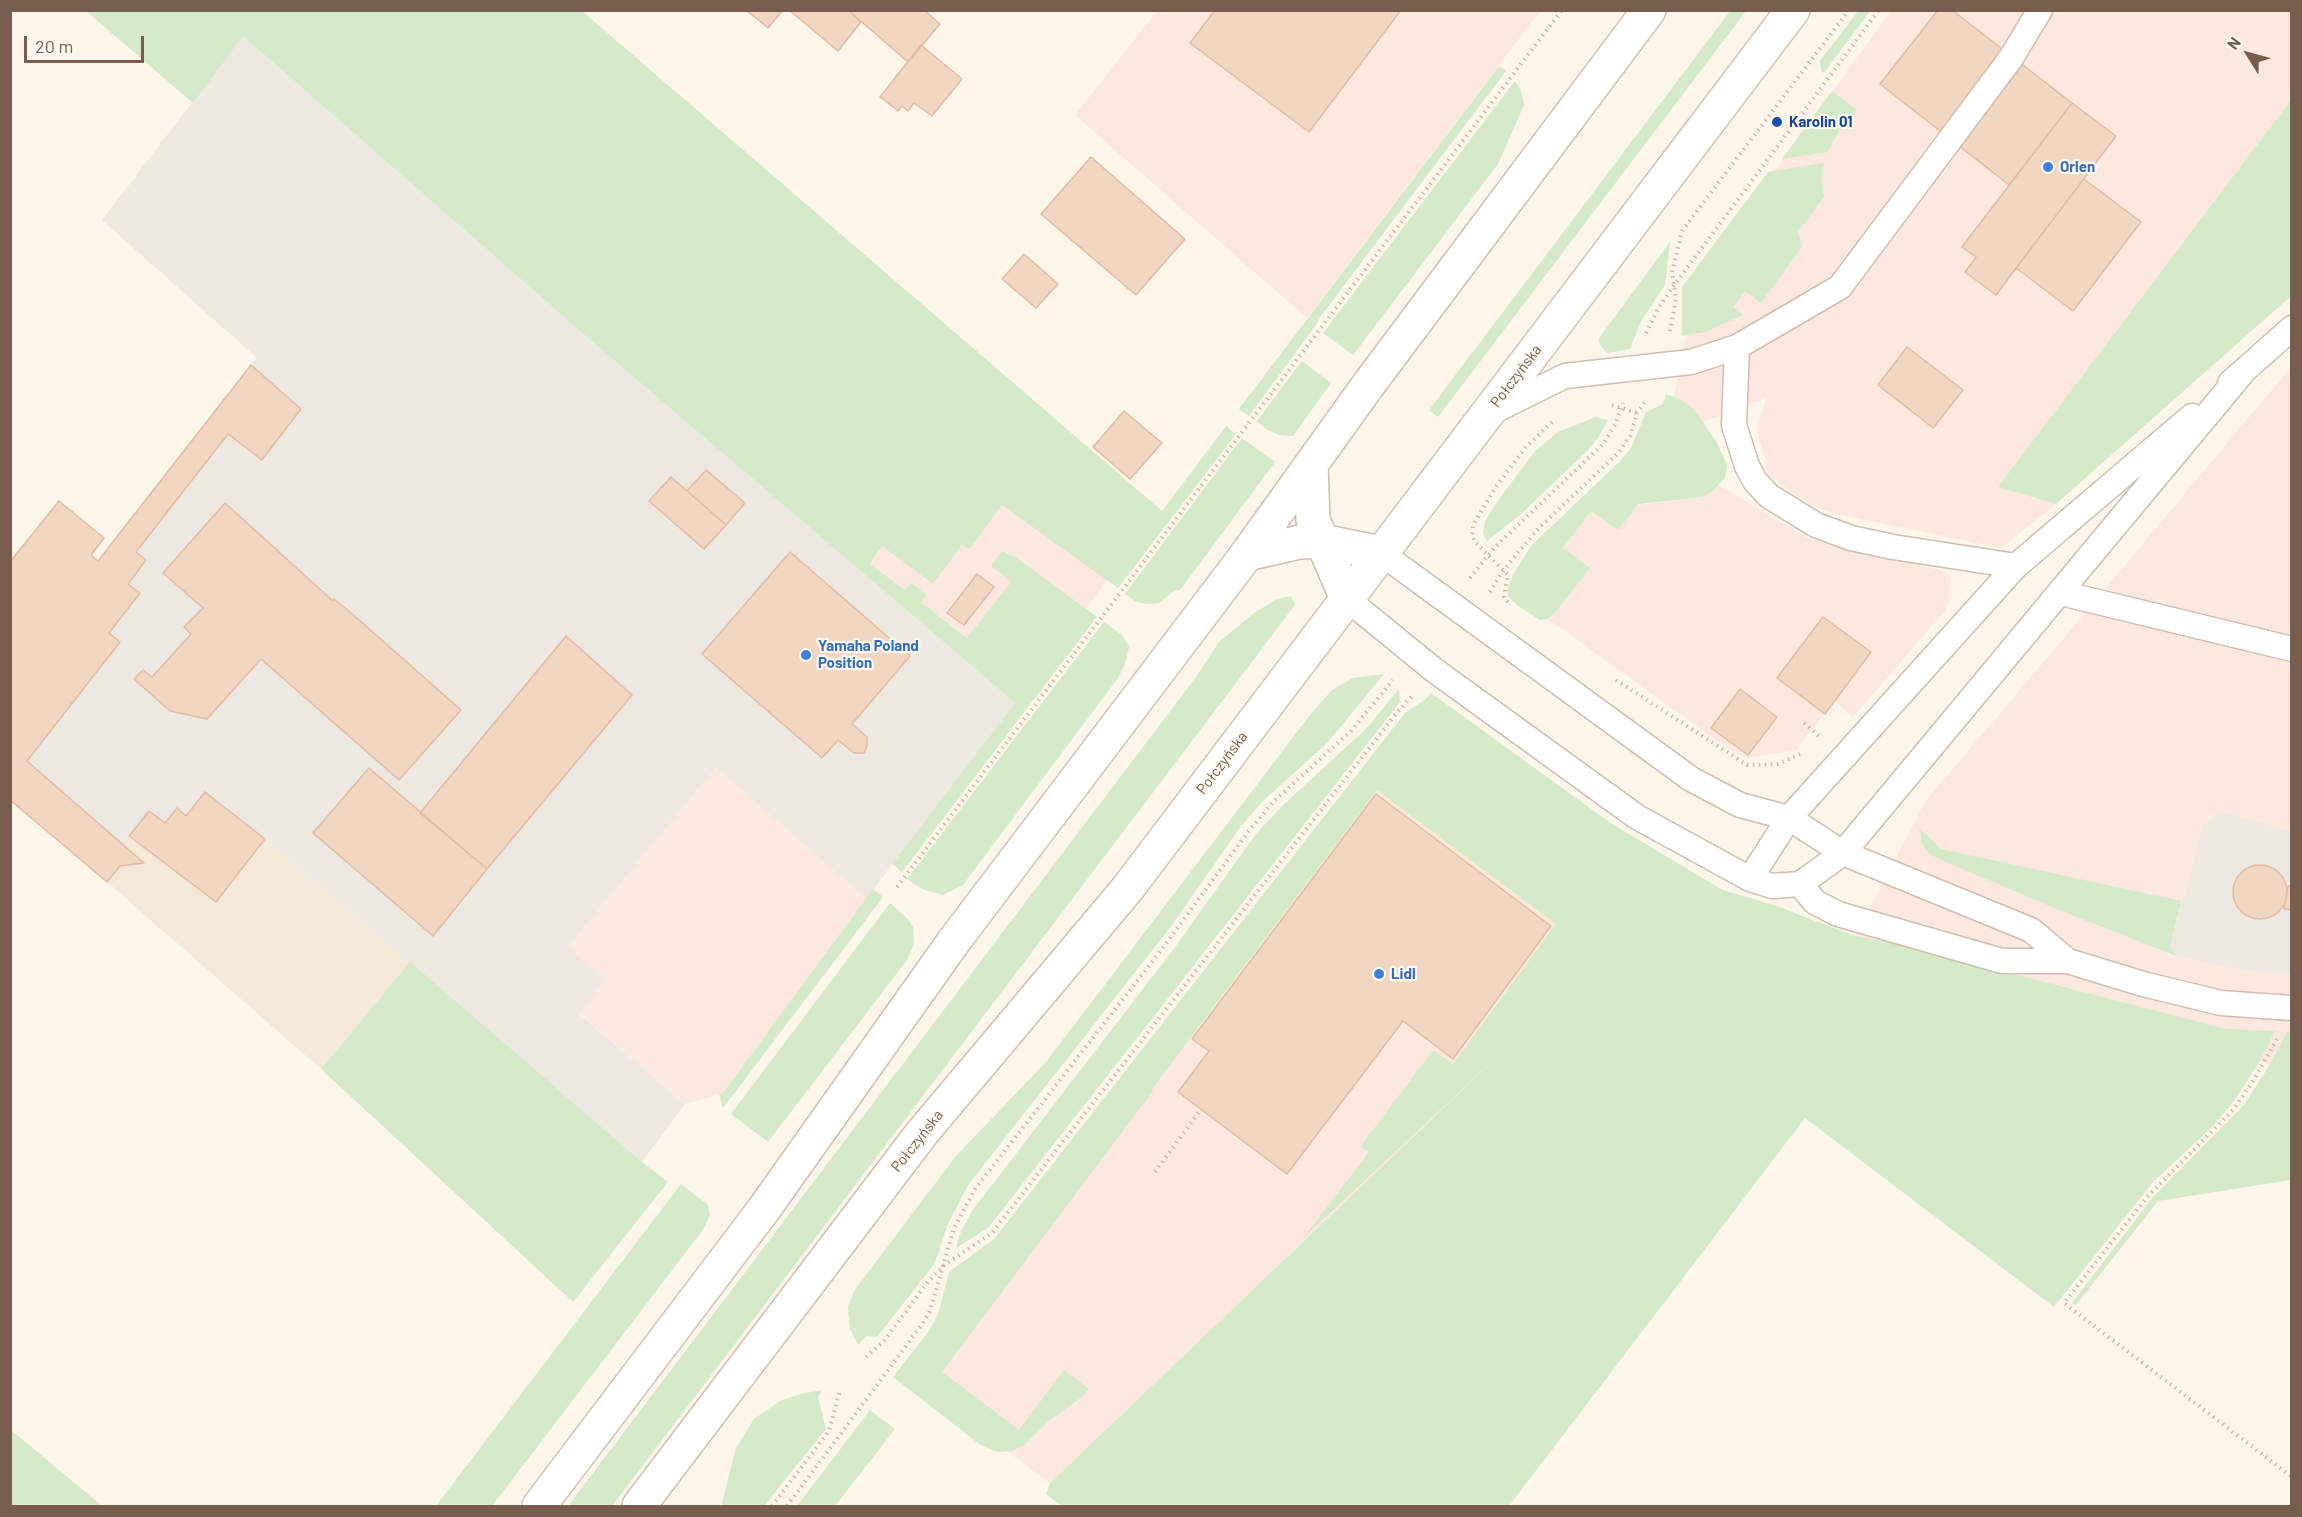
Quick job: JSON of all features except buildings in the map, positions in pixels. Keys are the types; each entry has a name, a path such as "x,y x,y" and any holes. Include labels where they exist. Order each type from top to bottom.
{"main road":[{"path":"538,1506 764,1209 954,941 1247,554 1649,10"},
{"name":"Połczyńska","path":"639,1506 921,1133 1128,888 1793,10"},
{"path":"1311,465 1313,520 1347,599"},
{"path":"1247,554 1300,542 1321,541 1382,553"}],"lane":[{"path":"1488,414 1565,376 1691,362 1737,346 1840,287 2011,58 2040,10"},
{"path":"1750,879 1789,818 2016,566 2292,328"},
{"path":"1737,346 1734,425 1747,466 1755,481 1769,496 1816,525 1851,538 1893,547 2016,566"},
{"path":"1347,599 1411,653 1637,818 1750,879 1772,886 1800,884 1843,853 2242,373"},
{"path":"1382,553 1691,779 1740,805 1789,818 1843,853 2031,930 2068,961"},
{"path":"2061,592 2292,649"},
{"path":"1800,884 1815,902 1838,914 2002,961 2068,961 2143,984 2221,1003 2290,1008"}],"path":[{"path":"897,887 1562,10"},
{"path":"1670,335 1676,299 1672,272 1682,231 1849,10"},
{"path":"1644,338 1659,307 1675,284 1879,10"},
{"path":"1488,595 1503,571 1537,530 1619,452 1630,436 1637,413 1647,398"},
{"path":"1472,575 1488,556 1603,444 1616,425 1624,399"},
{"path":"1602,404 1637,413"},
{"path":"1510,605 1504,597 1508,574 1488,556 1472,534 1476,519 1488,498 1526,447 1557,419"},
{"path":"787,1506 923,1323 930,1311 954,1228 975,1190 1159,953 1248,832 1274,801 1352,731 1396,676"},
{"path":"1610,676 1747,765 1778,764 1802,753"},
{"path":"866,1357 884,1341 927,1283 943,1266 992,1233 1395,715 1420,688"},
{"path":"1804,723 1820,738"},
{"path":"1815,743 1825,733"},
{"path":"2290,1008 2273,1047 2233,1110 2147,1197 2064,1303 2292,1477"},
{"path":"1155,1172 1201,1109"},
{"path":"772,1506 829,1431 840,1390"}],"shaded area":[{"path":"1157,11 1540,11 1307,318 1075,115"},
{"path":"1891,11 2291,11 2291,100 1999,486 2056,504 2001,548 1837,514 1813,506 1769,476 1757,430 1766,398 1702,422 1681,399 1674,396 1698,275"},
{"path":"243,36 580,331 1015,703 866,899 716,768 568,947 605,980 579,1014 685,1104 642,1162 265,839 205,792 186,816 177,808 165,823 149,811 129,836 120,841 144,863 120,866 107,882 11,800 10,562 59,501 104,538 91,555 99,561 257,358 102,220"},
{"path":"2291,367 2291,1074 2260,1061 1855,936 1927,799"},
{"path":"1719,485 1807,538 1943,571 1950,576 1949,601 1945,611 1853,717 1834,701 1796,750 1747,758 1733,752 1548,619 1589,568 1563,548 1591,511 1702,497 1711,493"},
{"path":"1002,505 1108,579 1085,610 1017,558 1011,582 968,638 921,602 927,595 913,584 905,590 870,564 883,546 933,584 962,545 970,549"},
{"path":"1428,720 1608,952 1050,1483 922,1388"},
{"path":"716,768 866,899 723,1093 685,1104 579,1013 568,947"},
{"path":"205,792 265,839 410,962 321,1069 107,882 120,866 143,862 120,841 129,836 149,811 177,808 186,815"},
{"path":"2220,811 2291,832 2291,973 2227,967 2177,956 2170,948 2203,826"}],"green space":[{"path":"1731,10 1746,11 1438,417 1429,410"},
{"path":"1859,10 1870,11 1824,73 1821,71 1820,61"},
{"path":"86,11 582,11 1162,511 1226,426 1236,434 1118,588 1002,505 970,549 962,545 933,584 882,546 870,564 905,590 912,583 927,595 921,602 967,638 1011,582 991,566 1002,551 1017,558 1097,617 902,872 892,864 1015,703 580,331 243,36 193,103"},
{"path":"1499,66 1506,71 1321,316 1249,416 1239,409"},
{"path":"1515,81 1521,90 1524,105 1498,164 1353,355 1323,333"},
{"path":"1832,91 1857,110 1836,136 1828,152 1782,159"},
{"path":"2291,100 2291,296 2056,504 1998,487"},
{"path":"1824,163 1821,179 1824,197 1798,232 1802,247 1761,303 1745,291 1733,307 1743,315 1705,332 1682,336 1682,287 1768,172"},
{"path":"1670,242 1665,285 1641,321 1630,349 1607,353 1599,343 1599,338"},
{"path":"1302,361 1331,383 1293,436 1279,435 1266,429 1257,421"},
{"path":"1666,394 1681,399 1696,412 1716,441 1727,465 1725,478 1711,493 1702,497 1638,504 1618,530 1591,511 1563,548 1590,568 1554,614 1547,619 1540,620 1518,606 1508,596 1507,590 1513,575 1531,546 1631,448 1646,412 1663,404"},
{"path":"1596,417 1608,420 1591,447 1521,514 1487,541 1483,534 1485,521 1535,451 1558,432"},
{"path":"1242,438 1275,462 1180,590 1175,590 1159,603 1145,604 1125,594"},
{"path":"1291,596 1295,605 612,1506 568,1506 1196,677 1219,642 1254,613 1277,599"},
{"path":"1104,622 1122,635 1129,647 1125,664 1118,678 963,885 943,895 922,889 907,879"},
{"path":"1384,674 1328,742 1263,801 1241,826 1172,925 968,1185 948,1224 935,1263 877,1337 866,1336 858,1345 850,1329 848,1307 854,1291 956,1156 1046,1062 1310,715 1332,690 1353,678"},
{"path":"1399,689 1400,702 988,1228 956,1248 960,1234 972,1211 1173,950 1256,834 1282,806 1366,729"},
{"path":"1431,693 1612,824 1723,890 1774,905 1855,936 1902,945 2226,1029 2275,1031 2260,1061 2234,1101 2212,1127 2153,1182 2054,1307 1805,1118 1509,1506 1062,1506 1046,1494 1050,1483 1514,1041 1304,1237 1369,1152 1361,1146 1433,1050 1453,1064 1556,924 1377,790 942,1372 1019,1430 1064,1370 1089,1389 1050,1420 1024,1445 1012,1451 999,1452 982,1446 893,1377 929,1331 938,1314 949,1272 994,1239 1405,713"},
{"path":"1920,829 1941,849 2181,901 2170,947 2177,956 2064,912 1941,860 1930,854 1923,846"},
{"path":"873,889 883,897 723,1108 719,1094 723,1093"},
{"path":"890,903 907,918 913,927 914,944 907,960 768,1142 731,1114"},
{"path":"410,962 668,1182 573,1302 321,1069"},
{"path":"2287,1032 2292,1032 2291,1180 2158,1201 2076,1305 2072,1303 2153,1197 2244,1105"},
{"path":"681,1184 708,1205 710,1215 702,1231 492,1506 436,1506"},
{"path":"823,1390 818,1397 826,1429 764,1506 721,1506 736,1448 754,1419 780,1401 800,1394"},
{"path":"870,1410 895,1429 835,1506 797,1506"},
{"path":"11,1430 102,1506 11,1506"}],"place":[{"name":"Karolin 01","path":"1777,122"},
{"name":"Orlen","path":"2048,167"},
{"name":"Yamaha Poland Position","path":"806,655"},
{"name":"Lidl","path":"1379,974"}]}
